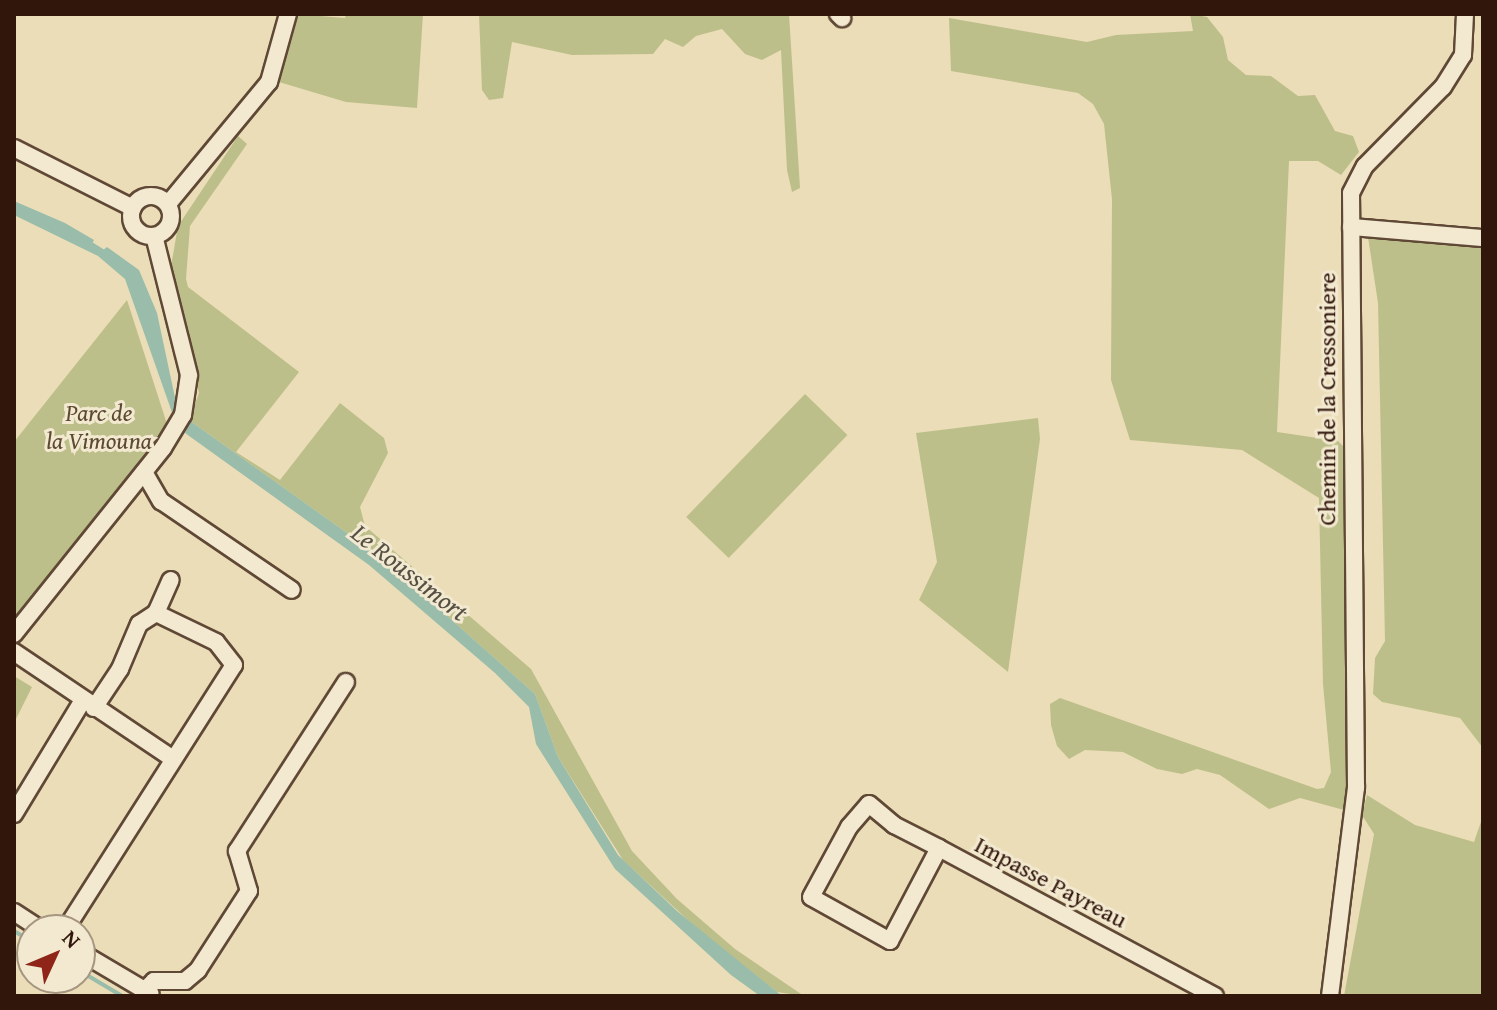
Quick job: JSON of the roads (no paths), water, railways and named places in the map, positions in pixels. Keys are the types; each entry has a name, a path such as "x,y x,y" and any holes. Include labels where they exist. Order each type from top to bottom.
{"street":[{"path":"154,236 169,224 168,204 269,82 288,14"},
{"name":"Chemin de la Cressoniere","path":"1330,996 1352,825 1357,748 1350,474 1351,227 1356,180 1427,109 1463,55 1465,14"},
{"path":"14,148 133,208"},
{"path":"133,208 149,196 168,204"},
{"path":"133,208 137,230 154,236"},
{"path":"1351,227 1483,238"},
{"path":"154,236 189,375 180,422 14,635 14,652 173,759"},
{"path":"144,472 161,501 292,590"},
{"path":"14,814 89,704 120,669 139,624 156,613 171,580"},
{"path":"75,914 173,759 227,684 234,665 216,642 156,613"},
{"path":"96,962 149,993 154,981 185,981 198,970 249,891 249,877 237,864 237,851 346,682"},
{"name":"Impasse Payreau","path":"939,848 890,941 813,902 849,827 869,804 939,848 1215,996"}],"waterway":[{"name":"Le Roussimort","path":"88,242 104,252"},
{"path":"96,981 122,996"}],"park label":[{"name":"Parc de la Vimouna","path":"99,427"}]}
